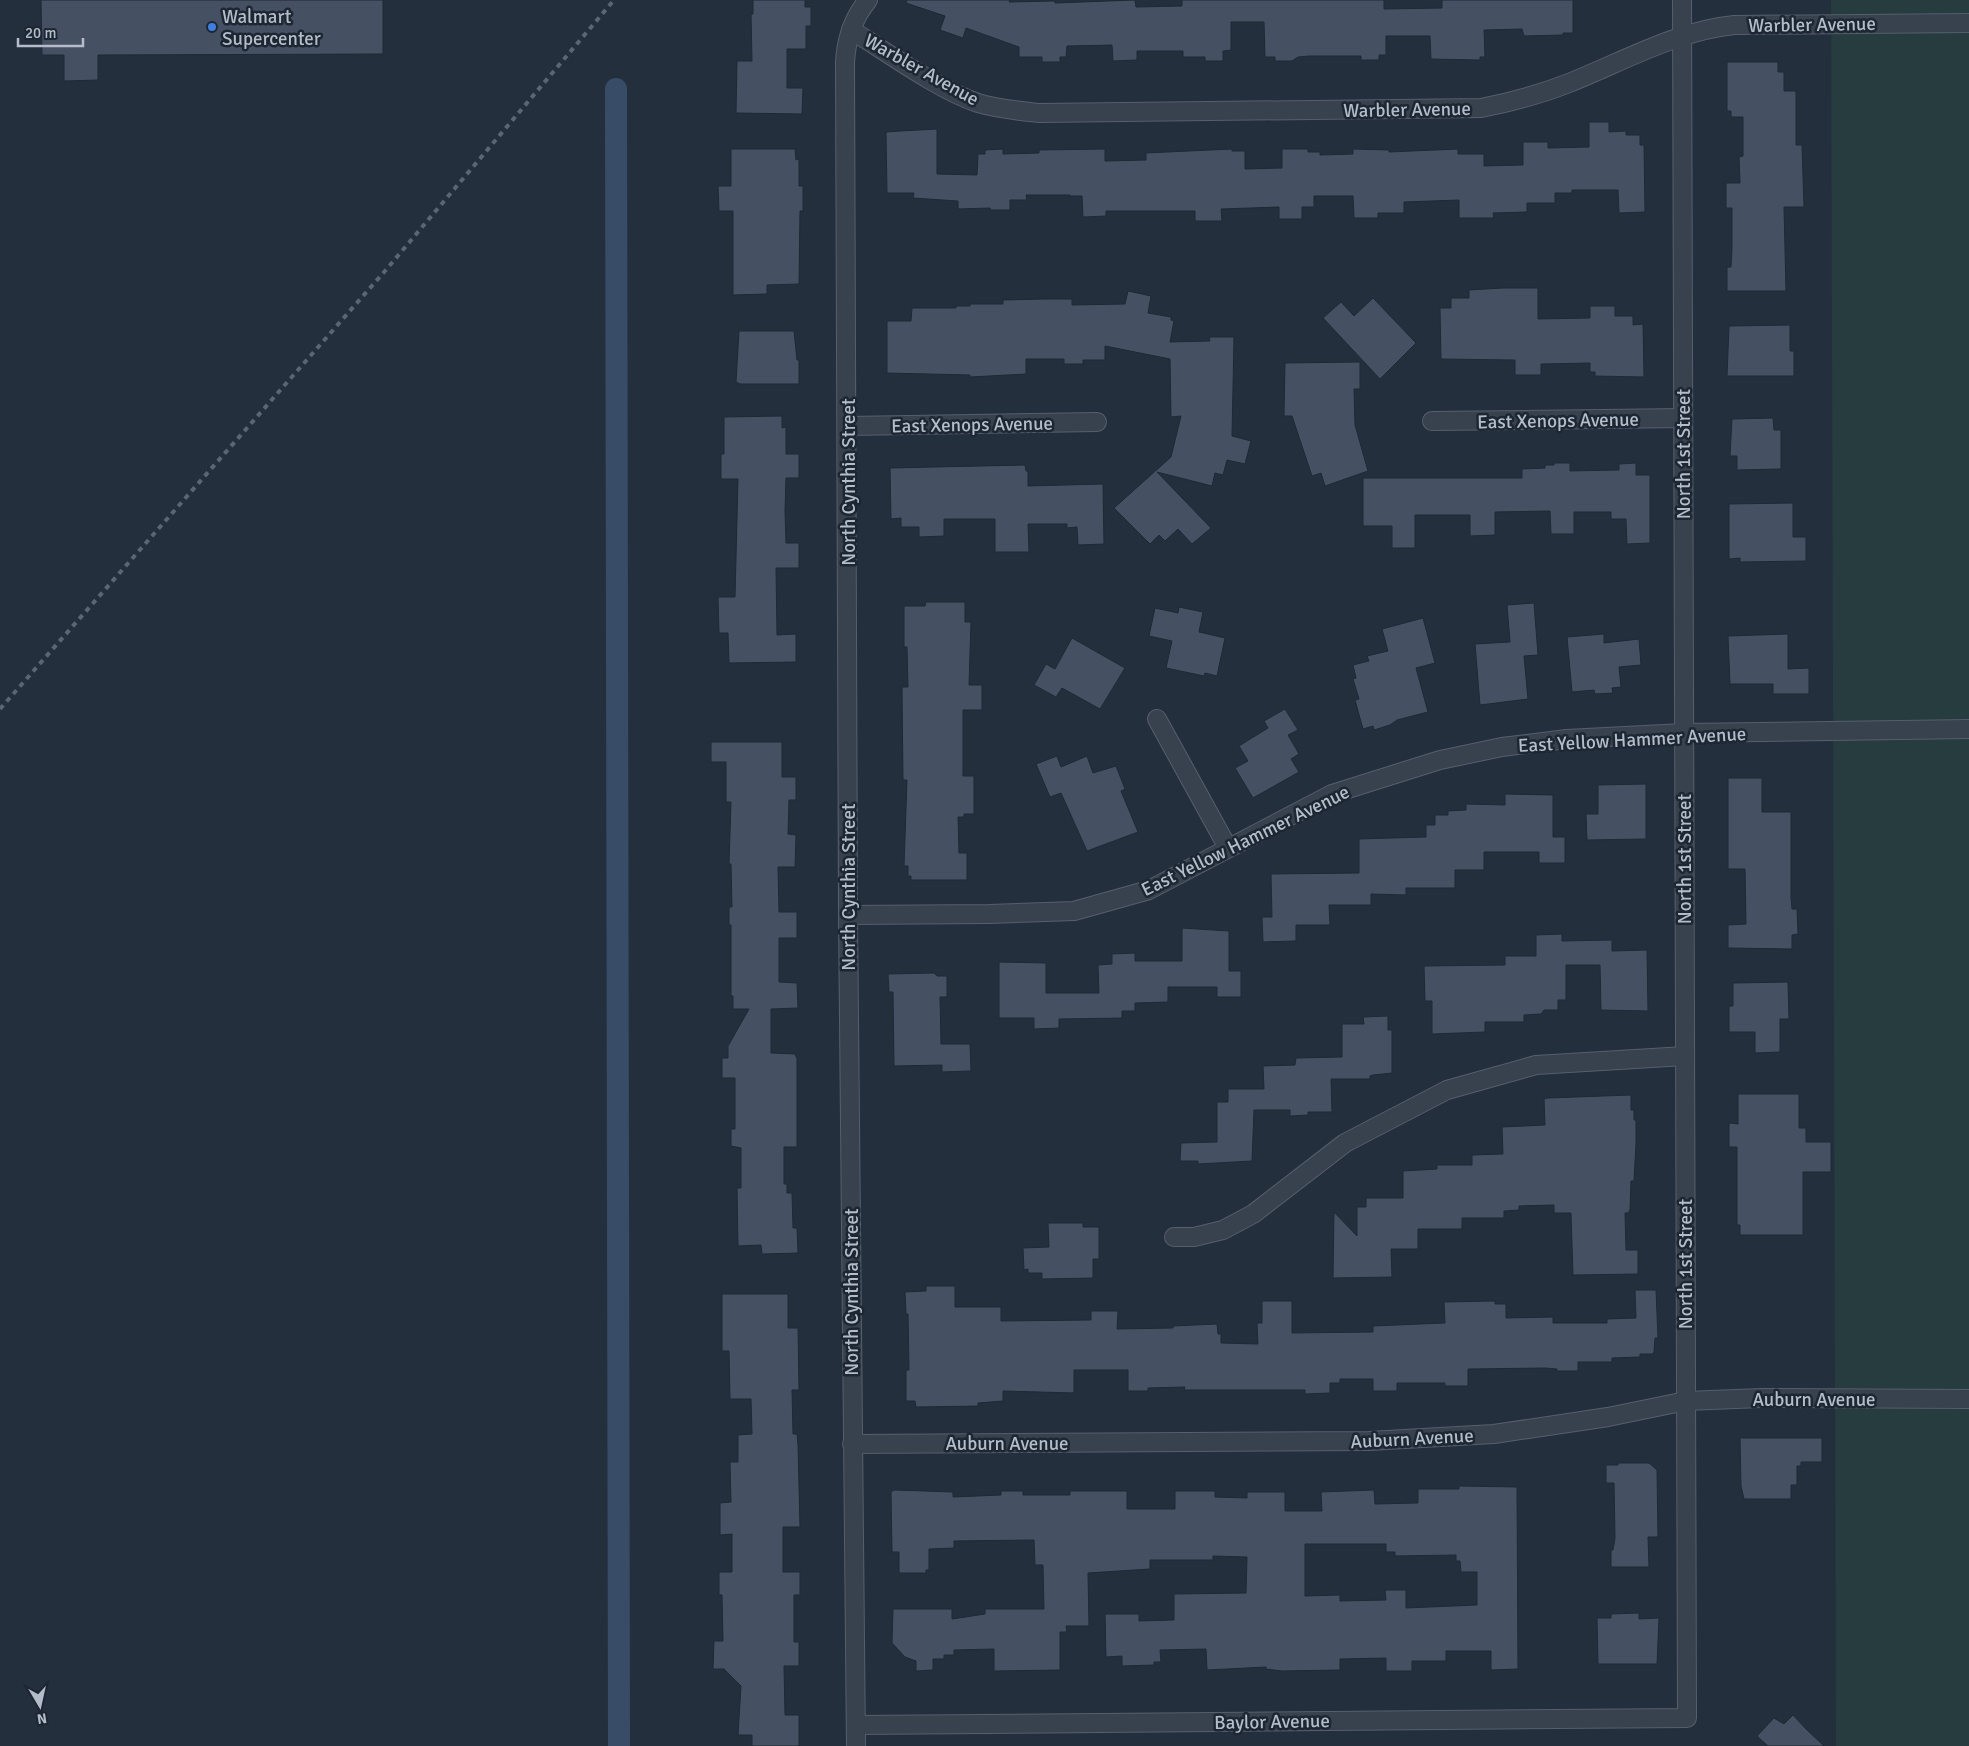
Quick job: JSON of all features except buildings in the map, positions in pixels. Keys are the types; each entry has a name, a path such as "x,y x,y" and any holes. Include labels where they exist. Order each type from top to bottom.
{"street":[{"name":"North Cynthia Street","path":"856,1746 848,915 848,426 845,63 846,47 851,30 868,0"},
{"name":"North 1st Street","path":"1682,0 1687,1718"},
{"name":"Warbler Avenue","path":"851,30 942,85 977,102 1006,109 1039,112 1482,108 1539,94 1682,35 1710,28 1734,25 1969,23"},
{"name":"East Xenops Avenue","path":"1432,421 1683,418"},
{"name":"East Xenops Avenue","path":"848,426 1097,422"},
{"path":"1157,719 1228,848"},
{"name":"East Yellow Hammer Avenue","path":"848,915 989,914 1074,910 1149,890 1332,794 1440,760 1502,747 1568,739 1684,734 1969,729"},
{"path":"1174,1237 1194,1237 1223,1230 1253,1214 1345,1143 1447,1090 1536,1065 1685,1056"},
{"name":"Auburn Avenue","path":"852,1444 1369,1441 1494,1434 1608,1418 1686,1401 1761,1398 1969,1399"},
{"name":"Baylor Avenue","path":"856,1725 1687,1718"}],"green space":[{"path":"1831,0 1969,0 1969,1746 1836,1746"}],"waterway":[{"path":"616,89 619,1746"}],"railway":[{"path":"0,709 385,271 614,0"}],"place":[{"name":"Walmart Supercenter","path":"212,27"}]}
